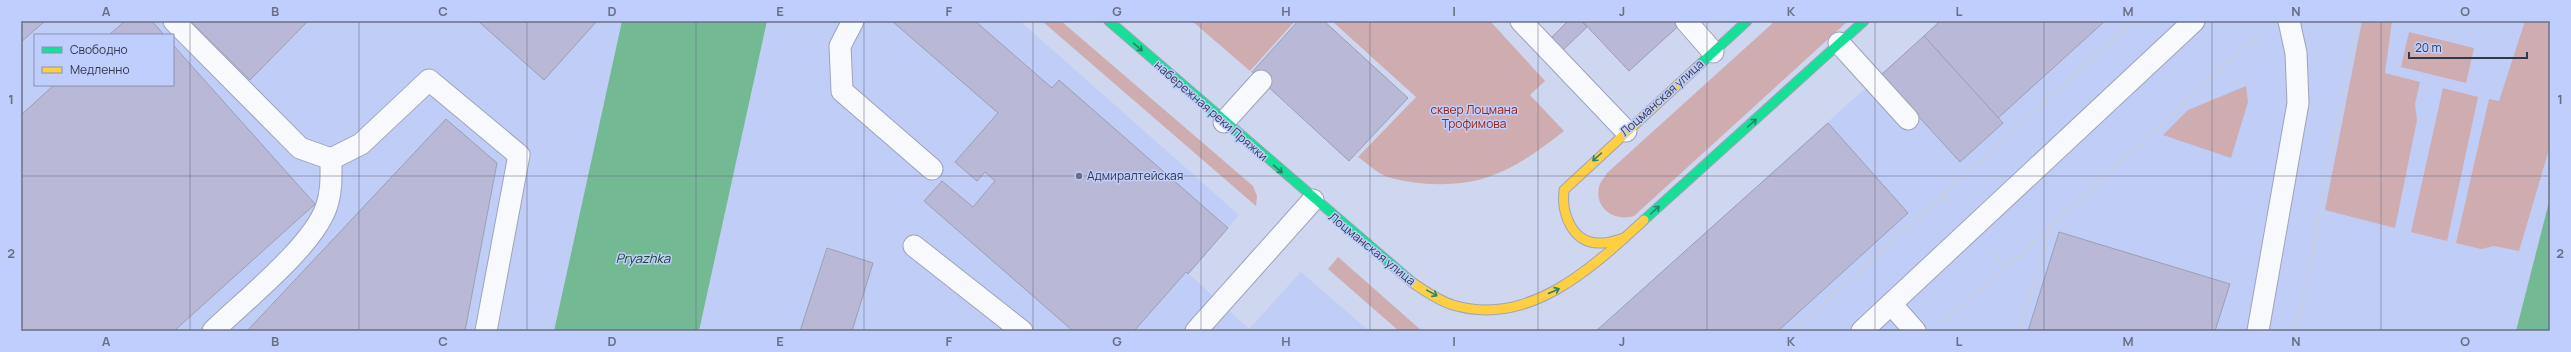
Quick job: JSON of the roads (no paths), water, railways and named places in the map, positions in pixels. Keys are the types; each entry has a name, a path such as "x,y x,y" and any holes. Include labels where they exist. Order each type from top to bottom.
{"main road":[{"name":"набережная реки Пряжки","path":"1109,21 1313,200"},
{"name":"Лоцманская улица","path":"1624,238 1608,243 1591,242 1579,235 1563,213 1561,201 1564,190 1573,179 1747,21"},
{"name":"Лоцманская улица","path":"1313,200 1407,280 1452,305 1486,312 1519,307 1565,286 1605,256 1864,21"}],"lane":[{"path":"174,21 300,148 331,159 361,144 429,80 519,155 486,331"},
{"path":"853,21 840,46 842,91 932,169"},
{"path":"1521,21 1626,131"},
{"path":"1686,21 1713,52"},
{"path":"1862,331 2194,21"},
{"path":"2258,331 2298,103 2296,53 2289,21"},
{"path":"1839,43 1908,119"},
{"path":"1224,122 1261,81"},
{"path":"213,331 310,238 326,208 330,191 331,159"},
{"path":"1196,331 1313,200"},
{"path":"914,246 1022,331"},
{"path":"1891,304 1915,331"}],"water":[{"name":"Pryazhka","path":"622,21 767,21 699,331 554,331"},
{"path":"2550,198 2550,331 2516,331"}],"place":[{"name":"Адмиралтейская","path":"1079,176"}],"park label":[{"name":"сквер Лоцмана Трофимова","path":"1474,117"}]}
